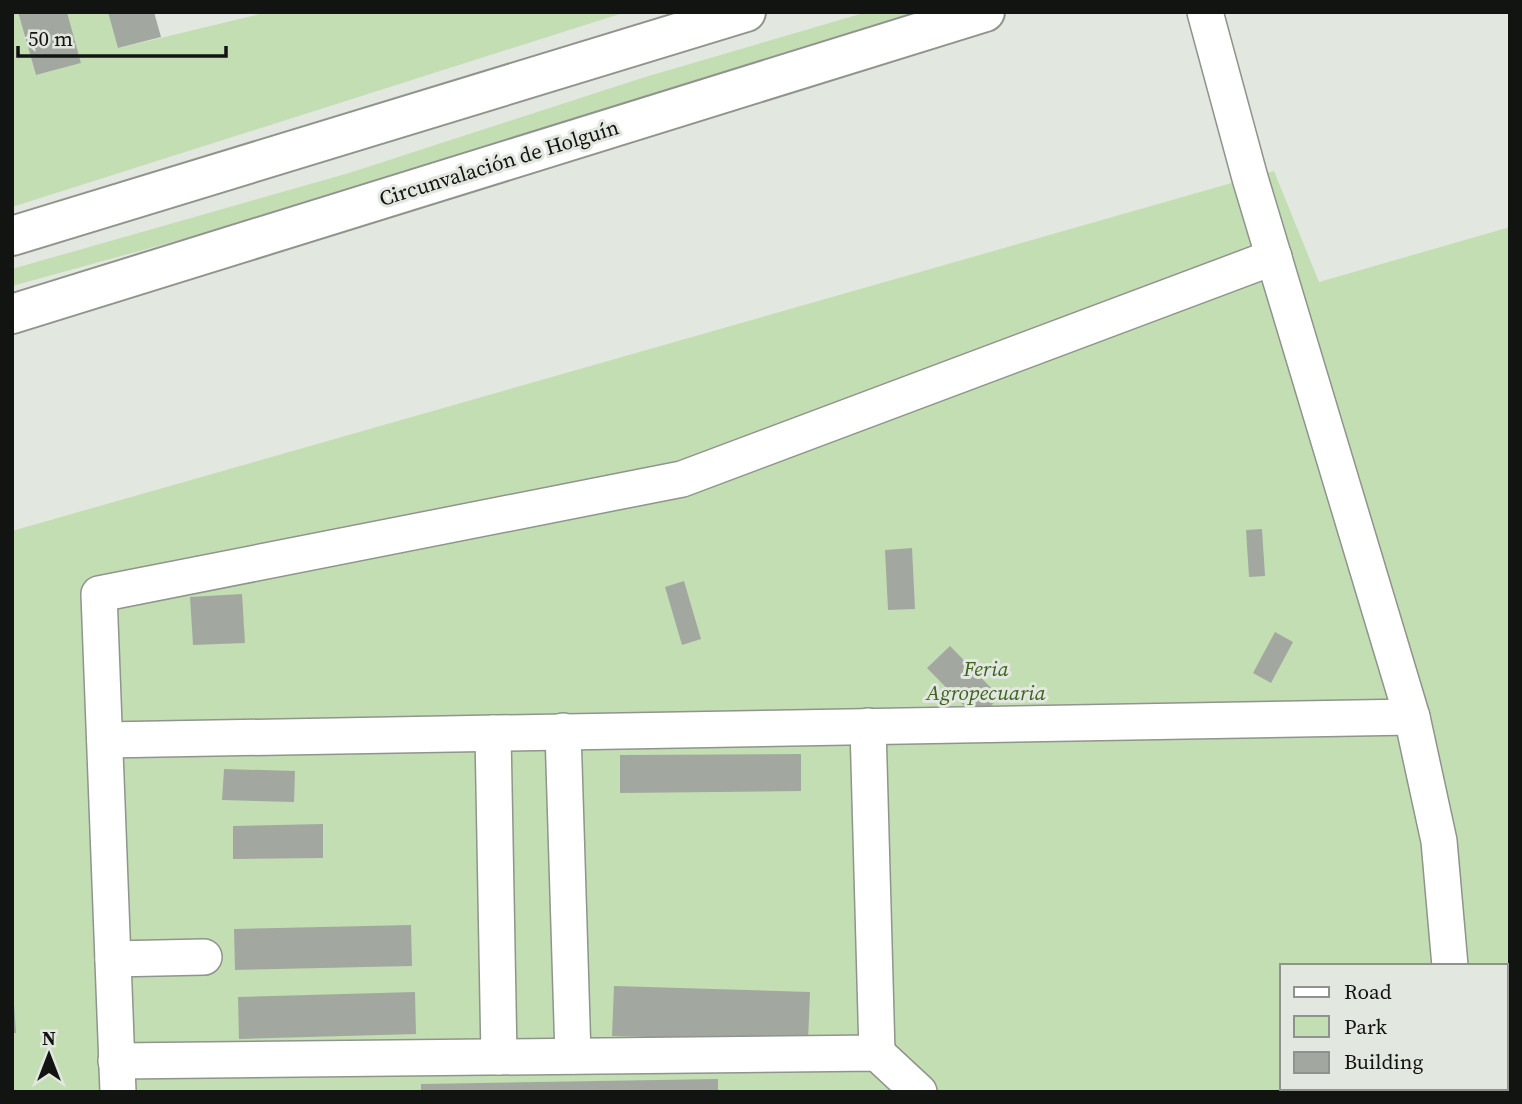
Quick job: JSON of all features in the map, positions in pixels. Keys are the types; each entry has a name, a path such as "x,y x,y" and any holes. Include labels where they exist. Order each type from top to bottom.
{"highway":[{"path":"12,236 746,12"},
{"name":"Circunvalación de Holguín","path":"12,314 985,12"}],"street":[{"path":"1205,12 1250,178 1412,717 1439,841 1450,964"},
{"path":"919,1092 877,1053 499,1057 117,1076 99,594 682,479 1274,257"},
{"path":"105,740 1412,717"},
{"path":"868,726 877,1053"},
{"path":"563,732 573,1056"},
{"path":"493,733 499,1057"},
{"path":"113,959 204,957"}],"green space":[{"path":"12,12 18,12 36,75 81,63 67,12 108,12 119,48 268,12 626,12 12,207"},
{"path":"867,12 924,12 274,214 12,286 12,269 349,173 642,78"},
{"name":"Feria Agropecuaria","path":"1274,171 1319,282 1510,227 1510,1092 12,1092 12,531"}],"building":[{"path":"18,12 67,12 81,63 36,75"},
{"path":"108,12 154,12 161,37 118,48"},
{"path":"1262,529 1265,576 1249,577 1246,530"},
{"path":"912,548 915,609 888,610 885,550"},
{"path":"684,581 701,639 682,645 665,587"},
{"path":"242,594 245,643 193,645 190,597"},
{"path":"1275,632 1293,642 1271,683 1253,673"},
{"path":"950,646 1000,697 977,719 927,668"},
{"path":"801,754 801,791 620,793 620,755"},
{"path":"224,769 295,771 294,802 222,800"},
{"path":"323,824 323,858 233,859 233,826"},
{"path":"411,925 412,966 235,970 234,929"},
{"path":"614,986 810,992 808,1041 612,1036"},
{"path":"415,992 416,1034 239,1039 238,997"},
{"path":"14,1004 16,1033 12,1033"},
{"path":"718,1079 718,1092 421,1092 421,1084"}]}
